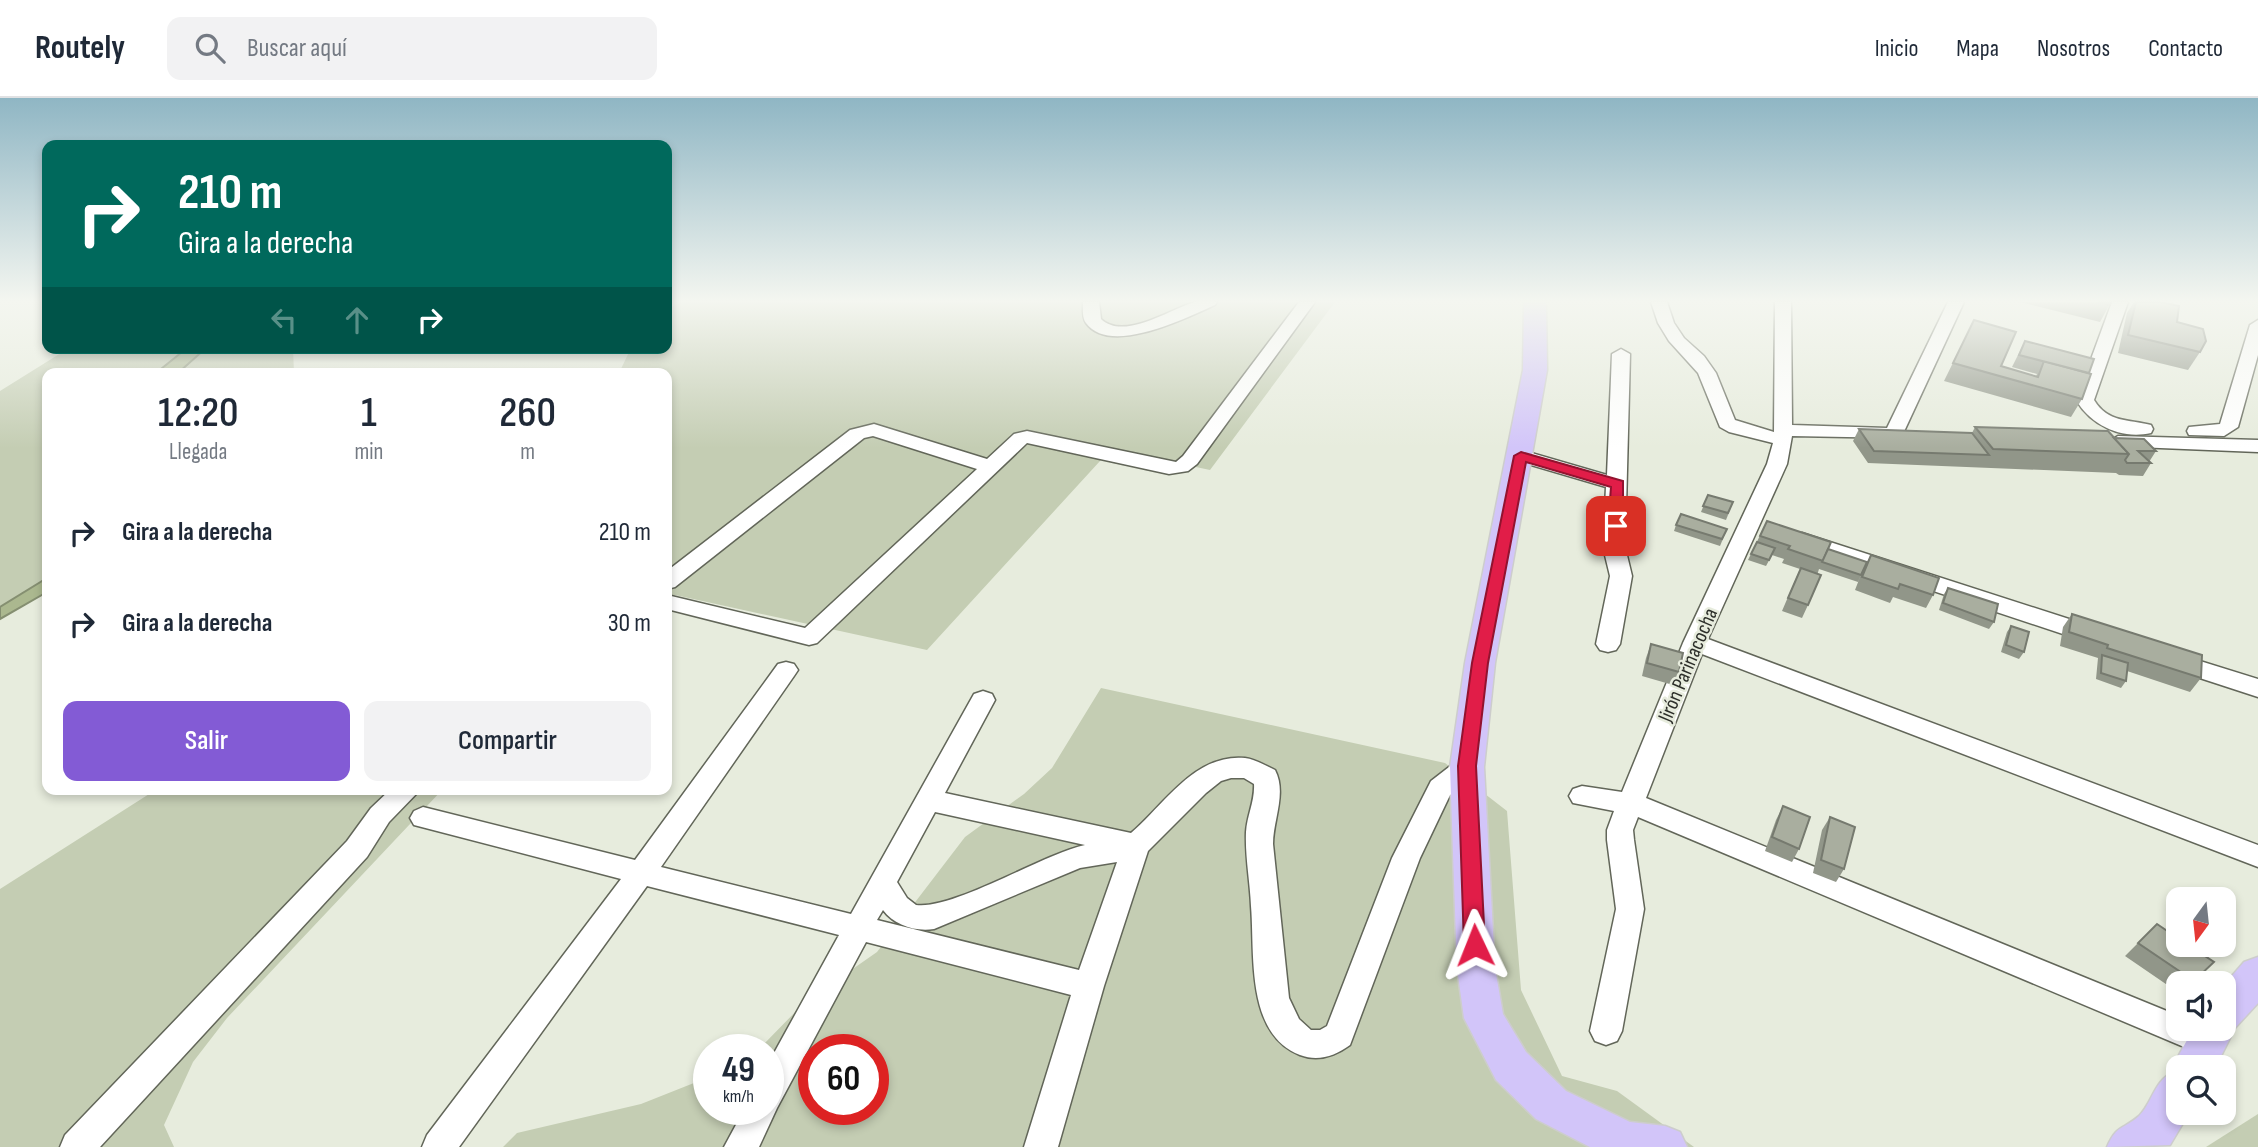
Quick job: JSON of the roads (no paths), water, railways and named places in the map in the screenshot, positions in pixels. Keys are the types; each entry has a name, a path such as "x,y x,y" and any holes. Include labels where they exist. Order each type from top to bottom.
{"main road":[{"path":"1535,351 1535,370 1521,456 1480,663 1467,766 1476,968 1483,1018 1511,1066 1551,1105 1627,1143 1665,1147"},
{"path":"2236,1003 2258,974"},
{"path":"2129,1147 2155,1130 2166,1112"}],"street":[{"path":"672,603 810,638 1014,442 1027,438 1169,468 1181,467 1190,460 1271,351"},
{"path":"1688,351 1707,373 1727,423 1736,428 1783,435 1901,434 1936,351"},
{"name":"Jirón Parinacocha","path":"1606,1031 1632,891 1619,841 1620,830 1695,643 1777,464 1783,435 1783,351"},
{"path":"2103,351 2085,400 2090,412 2113,425 2127,429 2208,431 2230,427 2251,351"},
{"path":"1608,644 1621,576 1614,547 1621,354"},
{"path":"672,578 857,434 874,430 989,466"},
{"path":"2104,441 2258,446"},
{"path":"1521,456 1618,484"},
{"path":"1749,523 2115,642"},
{"path":"1695,643 2258,856"},
{"path":"2154,655 2258,688"},
{"path":"439,1147 642,872 786,670"},
{"path":"784,1066 983,700"},
{"path":"1041,1147 1089,986 1136,845 1211,773 1236,766 1254,768 1266,777 1269,794 1260,825 1273,995 1286,1030 1311,1045 1327,1044 1339,1035 1406,858 1440,788 1467,766"},
{"path":"77,1147 357,849 380,815 402,795"},
{"path":"1582,796 1631,803 2166,1020"},
{"path":"928,800 1136,845"},
{"path":"423,818 1089,986"},
{"path":"883,881 891,901 902,912 923,918 949,912 1077,858 1136,845"},
{"path":"741,1147 753,1125"}]}
